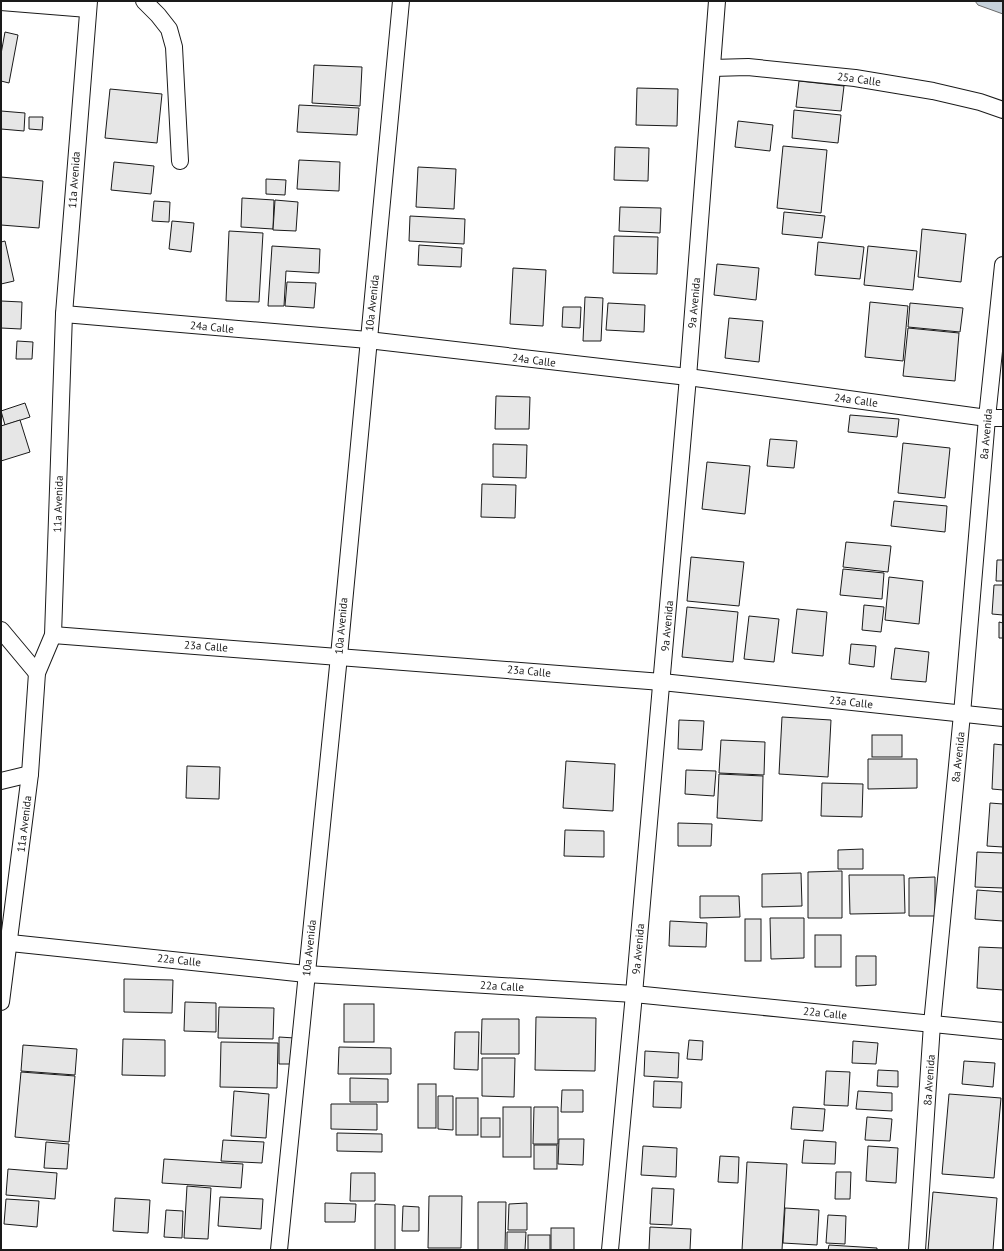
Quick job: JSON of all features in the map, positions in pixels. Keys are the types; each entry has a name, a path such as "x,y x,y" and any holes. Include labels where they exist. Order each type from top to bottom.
{"street":[{"path":"144,1 169,29 174,47 180,161"},
{"name":"10a Avenida","path":"279,1250 339,656 401,1"},
{"name":"9a Avenida","path":"610,1250 662,682 688,377 717,1"},
{"path":"1,2 88,5"},
{"name":"11a Avenida","path":"1,1002 5,942 30,774 37,674 53,635 64,314 88,5"},
{"name":"25a Calle","path":"712,68 748,67 855,78 933,91 980,102 1003,110"},
{"name":"8a Avenida","path":"917,1250 932,1024 962,714 995,418 1003,265"},
{"name":"24a Calle","path":"64,314 368,340 688,377 995,418"},
{"path":"1,630 37,674"},
{"name":"23a Calle","path":"53,635 662,682 1003,718"},
{"path":"1,781 30,774"},
{"name":"22a Calle","path":"5,942 306,974 634,994 1003,1031"}],"shaded area":[{"path":"975,1 1003,1 1003,14 978,5"}],"building":[{"path":"5,32 18,35 9,83 1,81 1,54"},
{"path":"314,65 362,67 360,106 312,103"},
{"path":"799,81 844,86 841,111 796,107"},
{"path":"637,88 678,89 677,126 636,125"},
{"path":"110,89 162,94 157,143 105,138"},
{"path":"299,105 359,108 357,135 297,132"},
{"path":"794,110 841,115 838,143 792,138"},
{"path":"1,111 25,113 24,131 1,129"},
{"path":"29,117 43,117 42,130 29,129"},
{"path":"738,121 773,125 770,151 735,147"},
{"path":"783,146 827,150 821,213 777,208"},
{"path":"615,147 649,148 648,181 614,180"},
{"path":"299,160 340,162 339,191 297,189"},
{"path":"114,162 154,166 151,194 111,190"},
{"path":"418,167 456,169 454,209 416,207"},
{"path":"1,177 43,181 39,228 1,225"},
{"path":"266,179 286,180 285,195 266,194"},
{"path":"242,198 274,200 273,229 241,227"},
{"path":"275,200 298,202 296,231 273,230"},
{"path":"154,201 170,202 169,222 152,221"},
{"path":"620,207 661,208 660,233 619,231"},
{"path":"784,212 825,216 822,238 782,234"},
{"path":"410,216 465,219 464,244 409,241"},
{"path":"172,221 194,223 191,252 169,249"},
{"path":"922,229 966,234 961,282 918,277"},
{"path":"229,231 263,233 259,302 226,301"},
{"path":"614,236 658,237 657,274 613,273"},
{"path":"5,241 14,281 1,284 1,242"},
{"path":"818,242 864,247 860,279 815,275"},
{"path":"419,245 462,248 461,267 418,265"},
{"path":"272,246 320,249 319,273 286,271 284,306 268,306"},
{"path":"868,246 917,251 913,290 864,285"},
{"path":"717,264 759,268 756,300 714,295"},
{"path":"513,268 546,270 543,326 510,324"},
{"path":"287,282 316,283 314,308 285,306"},
{"path":"585,297 603,298 601,341 583,341"},
{"path":"1,301 22,302 21,329 1,328"},
{"path":"870,302 908,306 903,361 865,357"},
{"path":"608,303 645,305 644,332 606,330"},
{"path":"910,303 963,308 960,332 908,327"},
{"path":"563,307 581,307 580,328 562,327"},
{"path":"729,318 763,321 759,362 725,358"},
{"path":"908,328 959,333 955,381 903,376"},
{"path":"17,341 33,342 32,359 16,359"},
{"path":"496,396 530,397 529,429 495,429"},
{"path":"25,403 30,417 5,425 1,411"},
{"path":"850,415 899,419 897,437 848,432"},
{"path":"20,420 30,452 1,461 1,426"},
{"path":"770,439 797,441 794,468 767,466"},
{"path":"903,443 950,448 945,498 898,493"},
{"path":"493,444 527,445 526,478 493,477"},
{"path":"707,462 750,466 745,514 702,509"},
{"path":"482,484 516,485 515,518 481,517"},
{"path":"894,501 947,506 945,532 891,526"},
{"path":"846,542 891,546 888,572 843,567"},
{"path":"691,557 744,562 739,606 687,601"},
{"path":"997,560 1003,560 1003,581 996,581"},
{"path":"843,569 884,573 882,599 840,595"},
{"path":"889,577 923,581 919,624 885,620"},
{"path":"994,585 1003,585 1003,615 992,614"},
{"path":"864,605 884,607 881,632 862,630"},
{"path":"687,607 738,612 733,662 682,657"},
{"path":"797,609 827,612 823,656 792,653"},
{"path":"749,616 779,619 774,662 744,659"},
{"path":"999,622 1003,623 1003,638 999,638"},
{"path":"851,644 876,646 874,667 849,664"},
{"path":"895,648 929,652 926,682 891,679"},
{"path":"782,717 831,720 828,777 779,774"},
{"path":"679,720 704,721 702,750 678,749"},
{"path":"872,735 902,735 902,757 872,757"},
{"path":"721,740 765,742 764,775 719,773"},
{"path":"994,744 1003,745 1003,790 992,789"},
{"path":"868,759 917,759 917,788 868,789"},
{"path":"566,761 615,764 613,811 563,808"},
{"path":"187,766 220,767 219,799 186,798"},
{"path":"686,770 716,771 714,796 685,794"},
{"path":"719,774 763,776 762,821 717,818"},
{"path":"822,783 863,784 862,817 821,816"},
{"path":"990,803 1003,804 1003,847 987,846"},
{"path":"678,823 712,824 711,846 678,846"},
{"path":"565,830 604,831 604,857 564,856"},
{"path":"863,849 863,869 838,869 838,850"},
{"path":"977,852 1003,853 1003,888 975,887"},
{"path":"842,871 842,918 808,918 808,872"},
{"path":"801,873 802,906 762,907 762,874"},
{"path":"849,875 904,875 905,913 850,914"},
{"path":"935,877 935,916 909,916 909,878"},
{"path":"977,890 1003,892 1003,921 975,919"},
{"path":"700,896 739,896 740,917 700,918"},
{"path":"770,918 804,918 804,958 771,959"},
{"path":"745,919 761,919 761,961 745,961"},
{"path":"670,921 707,923 706,947 669,946"},
{"path":"815,935 841,935 841,967 815,967"},
{"path":"979,947 1003,948 1003,990 977,988"},
{"path":"856,956 876,956 876,985 856,986"},
{"path":"124,979 173,980 172,1013 124,1012"},
{"path":"185,1002 216,1003 216,1032 184,1031"},
{"path":"344,1004 374,1004 374,1042 344,1042"},
{"path":"219,1007 274,1008 273,1039 218,1038"},
{"path":"536,1017 596,1018 595,1071 535,1070"},
{"path":"482,1019 519,1019 519,1054 481,1054"},
{"path":"455,1032 479,1032 478,1070 454,1069"},
{"path":"279,1037 295,1038 295,1064 279,1064"},
{"path":"123,1039 165,1040 165,1076 122,1075"},
{"path":"689,1040 703,1041 702,1060 687,1059"},
{"path":"853,1041 878,1043 876,1064 852,1063"},
{"path":"221,1042 278,1043 277,1088 220,1087"},
{"path":"23,1045 77,1049 75,1075 21,1071"},
{"path":"339,1047 391,1048 391,1074 338,1074"},
{"path":"645,1051 679,1053 678,1078 644,1076"},
{"path":"482,1058 515,1058 514,1097 482,1096"},
{"path":"964,1061 995,1063 993,1087 962,1084"},
{"path":"878,1070 898,1071 898,1087 877,1086"},
{"path":"826,1071 850,1072 848,1106 824,1105"},
{"path":"21,1072 75,1076 69,1142 15,1137"},
{"path":"350,1078 388,1079 388,1102 350,1102"},
{"path":"654,1081 682,1082 681,1108 653,1107"},
{"path":"418,1084 436,1084 436,1128 418,1128"},
{"path":"562,1090 583,1090 583,1112 561,1112"},
{"path":"234,1091 269,1094 266,1138 231,1136"},
{"path":"858,1091 892,1093 892,1111 856,1109"},
{"path":"949,1094 1001,1098 994,1178 942,1174"},
{"path":"438,1096 453,1096 453,1130 438,1129"},
{"path":"456,1098 478,1098 478,1135 456,1135"},
{"path":"331,1104 377,1104 377,1130 331,1129"},
{"path":"503,1107 531,1107 531,1157 503,1157"},
{"path":"534,1107 558,1107 558,1144 533,1144"},
{"path":"793,1107 825,1109 823,1131 791,1129"},
{"path":"867,1117 892,1119 890,1141 865,1140"},
{"path":"481,1118 500,1118 500,1137 481,1137"},
{"path":"337,1133 382,1134 382,1152 337,1151"},
{"path":"559,1139 584,1139 583,1165 558,1164"},
{"path":"223,1140 264,1142 262,1163 221,1161"},
{"path":"804,1140 836,1142 835,1164 802,1163"},
{"path":"46,1142 69,1144 67,1169 44,1168"},
{"path":"534,1145 557,1145 557,1169 534,1169"},
{"path":"643,1146 677,1148 676,1177 641,1175"},
{"path":"868,1146 898,1148 896,1183 866,1181"},
{"path":"720,1156 739,1157 738,1183 718,1182"},
{"path":"164,1159 243,1164 241,1188 162,1183"},
{"path":"747,1162 787,1164 782,1250 742,1250"},
{"path":"8,1169 57,1173 55,1199 6,1195"},
{"path":"836,1172 851,1172 850,1199 835,1199"},
{"path":"351,1173 375,1173 375,1201 350,1201"},
{"path":"187,1186 211,1188 208,1239 184,1238"},
{"path":"652,1188 674,1189 672,1225 650,1224"},
{"path":"933,1192 997,1198 993,1250 928,1250"},
{"path":"429,1196 462,1196 461,1248 428,1248"},
{"path":"220,1197 263,1199 261,1229 218,1226"},
{"path":"115,1198 150,1200 148,1233 113,1231"},
{"path":"6,1199 39,1201 37,1227 4,1224"},
{"path":"478,1202 506,1202 505,1250 478,1250"},
{"path":"325,1203 356,1204 355,1222 325,1222"},
{"path":"527,1203 527,1230 508,1230 509,1204"},
{"path":"375,1204 395,1205 395,1250 375,1250"},
{"path":"403,1206 419,1207 419,1231 402,1231"},
{"path":"785,1208 819,1210 817,1245 783,1243"},
{"path":"166,1210 183,1211 182,1238 164,1237"},
{"path":"828,1215 846,1216 845,1244 826,1243"},
{"path":"650,1227 691,1229 690,1250 649,1250"},
{"path":"551,1228 574,1228 574,1250 551,1250"},
{"path":"507,1232 526,1232 525,1250 507,1250"},
{"path":"528,1235 550,1235 550,1250 528,1250"},
{"path":"829,1245 877,1248 877,1250 828,1250"}]}
